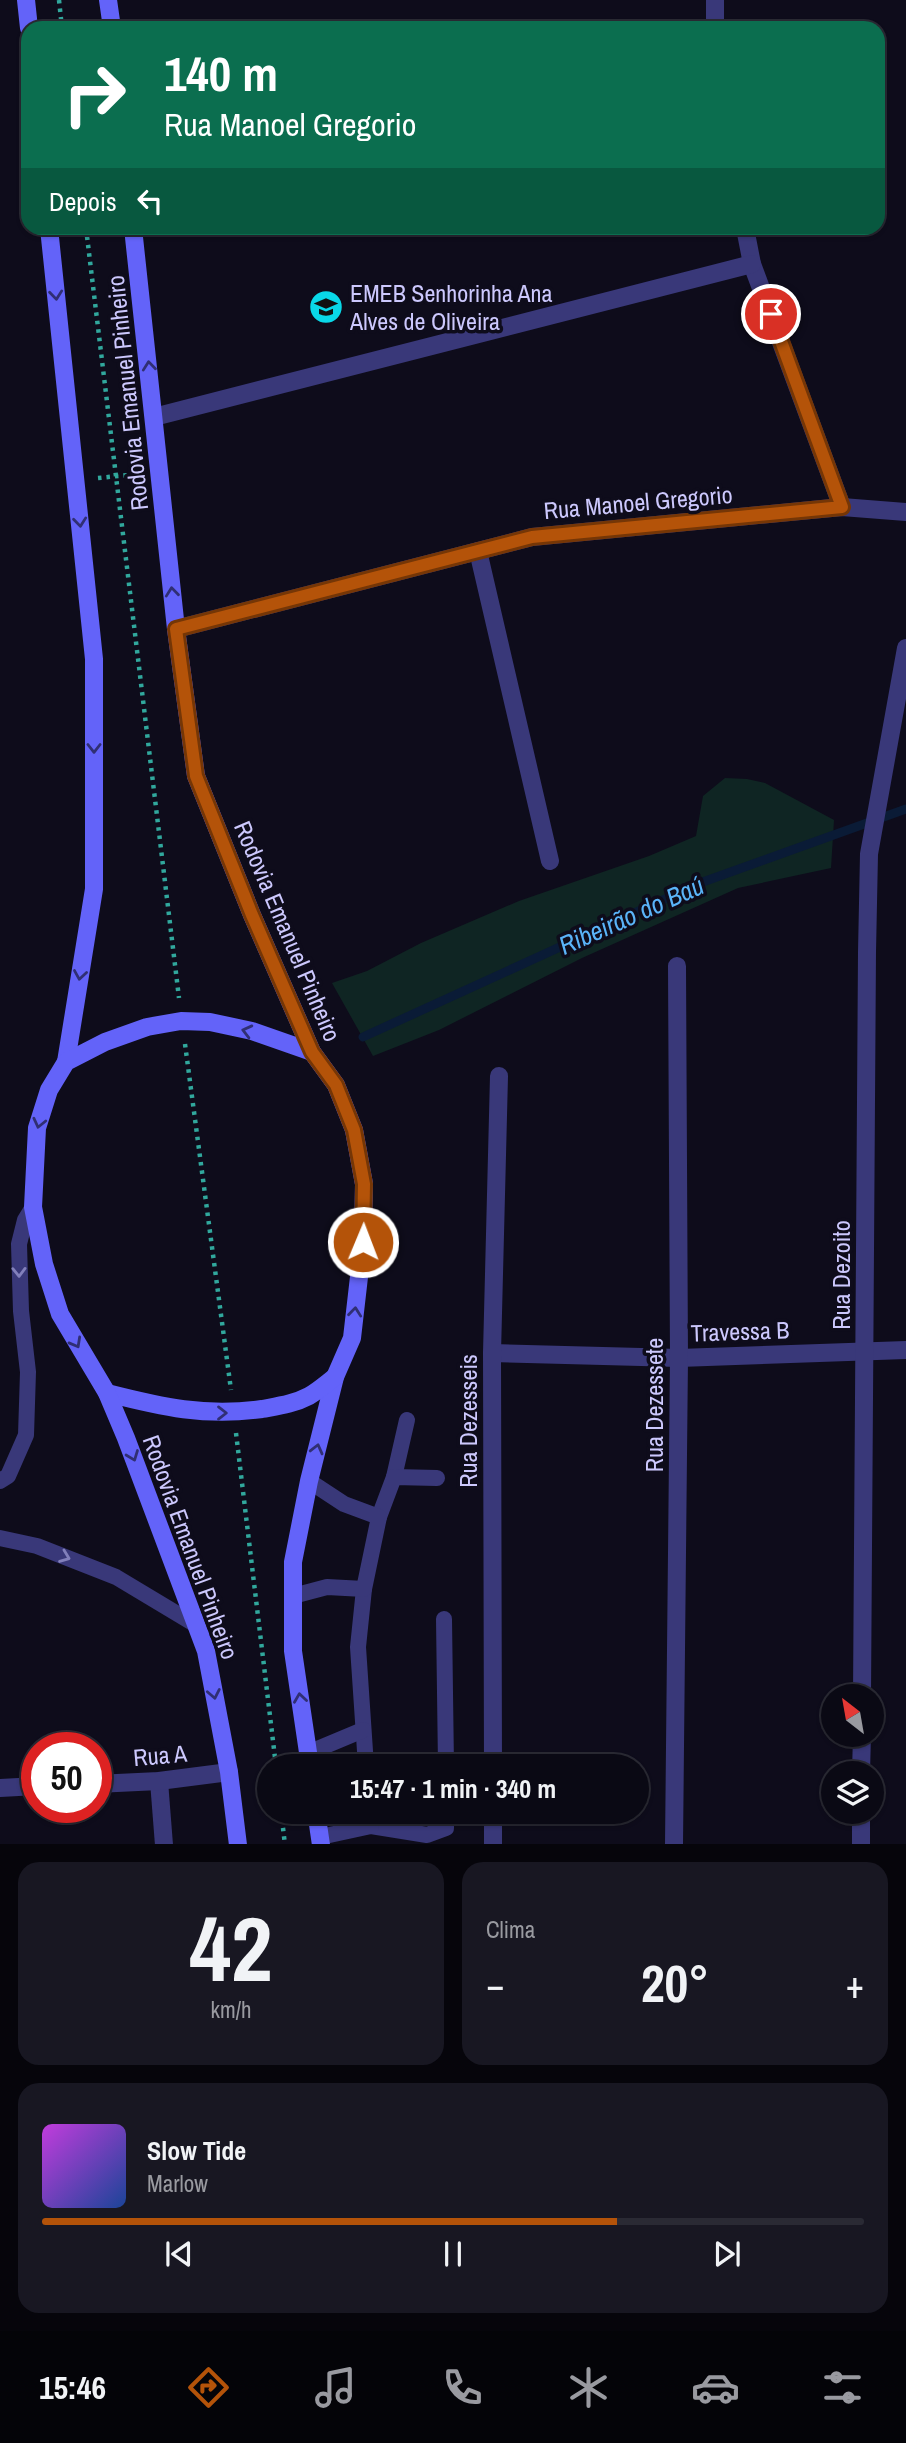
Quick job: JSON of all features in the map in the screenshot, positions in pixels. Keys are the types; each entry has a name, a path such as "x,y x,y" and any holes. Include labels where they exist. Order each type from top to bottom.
{"main road":[{"path":"26,0 28,21"},
{"path":"108,0 111,21"},
{"path":"50,235 94,659 94,889 66,1062"},
{"name":"Rodovia Emanuel Pinheiro","path":"135,235 176,629 196,776 252,915 312,1052 336,1085 354,1130 364,1184 363,1242 352,1338 335,1377 309,1481 293,1562 293,1651 308,1754"},
{"path":"66,1062 136,1030 181,1021 210,1022 252,1031 312,1052"},
{"name":"Rodovia Emanuel Pinheiro","path":"66,1062 49,1090 37,1128 33,1207 44,1264 60,1314 107,1393 126,1438 206,1651 229,1772 238,1844"},
{"path":"107,1393 168,1408 205,1413 234,1413 284,1405 310,1396 335,1377"}],"street":[{"path":"715,0 715,21"},
{"path":"746,235 752,264 842,507"},
{"path":"154,417 752,264"},
{"name":"Rua Manoel Gregorio","path":"176,629 532,537 842,507 906,512"},
{"path":"478,551 550,861"},
{"name":"Rua Dezoito","path":"862,1684 870,854 906,648"},
{"name":"Rua Dezessete","path":"674,1844 679,1358 677,966"},
{"name":"Rua Dezesseis","path":"493,1754 492,1353 499,1076"},
{"name":"Travessa B","path":"492,1353 679,1358 906,1350"},
{"name":"Rua A","path":"112,1783 159,1781 229,1772"},
{"path":"159,1781 164,1844"},
{"path":"0,1788 21,1787"},
{"path":"493,1824 493,1844"},
{"path":"861,1824 861,1844"}],"lane":[{"path":"0,1481 8,1476 26,1435 28,1372 21,1311 19,1244 25,1220 33,1207"},
{"path":"365,1754 358,1647 364,1589 379,1517 394,1477 407,1420"},
{"path":"394,1477 437,1478"},
{"path":"309,1481 344,1504 379,1517"},
{"path":"0,1538 37,1546 116,1577 196,1625"},
{"path":"293,1596 327,1587 364,1589"},
{"path":"444,1619 446,1754"},
{"path":"318,1754 363,1730"},
{"path":"321,1841 359,1824"},
{"path":"388,1824 428,1835 446,1828 446,1824"}],"path":[{"path":"59,0 61,21"},
{"path":"76,481 160,471"},
{"path":"283,1824 285,1844"}],"green space":[{"path":"725,778 765,783 834,820 831,868 738,888 582,958 439,1030 373,1056 332,983 367,971 421,943 519,901 649,856 696,836 703,796"}],"waterway":[{"name":"Ribeirão do Baú","path":"363,1037 700,883 906,809"}],"place":[{"name":"EMEB Senhorinha Ana Alves de Oliveira","path":"326,307"}],"route":[{"path":"363,1242 364,1184 354,1130 336,1085 312,1052 252,915 196,776 176,629 532,537 842,507 771,314"}]}
